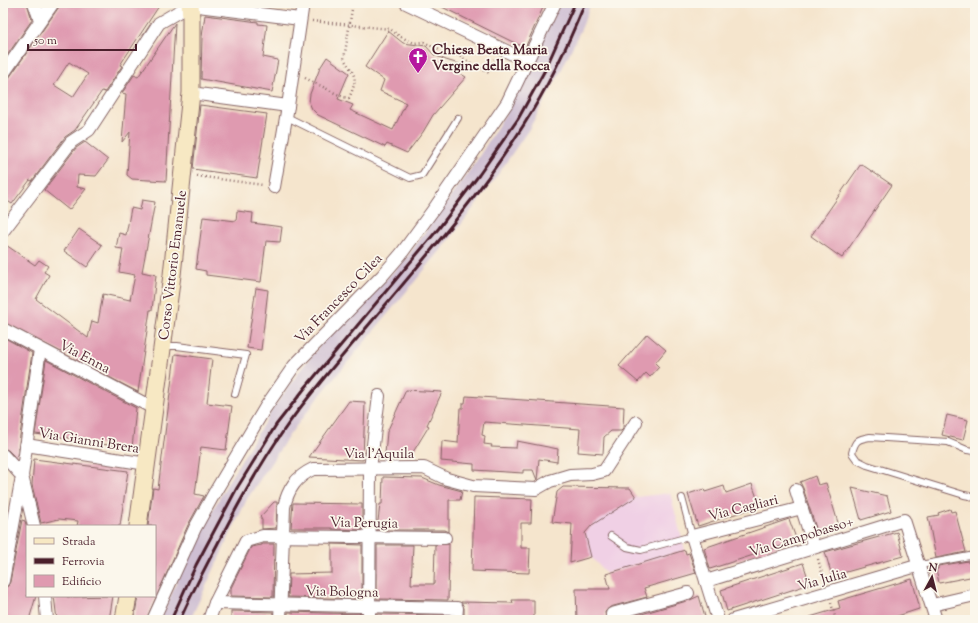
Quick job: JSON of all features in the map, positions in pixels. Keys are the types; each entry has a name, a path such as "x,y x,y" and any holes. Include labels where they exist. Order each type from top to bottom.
{"main road":[{"name":"Corso Vittorio Emanuele","path":"138,525 172,275 191,93 192,18 190,4"},
{"path":"124,620 128,597"}],"street":[{"path":"34,3 40,20"},
{"path":"3,74 53,3"},
{"path":"274,187 288,111 303,3"},
{"path":"406,3 527,61"},
{"name":"Via Francesco Cilea","path":"153,620 195,528 265,408 294,366 382,276 401,254 436,206 507,103 555,3"},
{"path":"3,231 71,142 89,130 159,23 190,4 300,19"},
{"path":"191,93 288,111"},
{"name":"Via Enna","path":"3,330 153,408"},
{"path":"3,581 22,476 40,349"},
{"path":"369,620 370,469 379,396"},
{"name":"Via l'Aquila","path":"280,620 284,507 287,494 294,483 305,472 313,469 424,468 447,478 473,486 536,490 550,481 570,475 592,474 604,470 636,422"},
{"name":"Via Gianni Brera","path":"26,445 146,464"},
{"path":"3,455 22,476 34,525"},
{"path":"796,490 814,547"},
{"name":"Via Cagliari","path":"692,536 802,508"},
{"name":"Via Campobasso+","path":"706,581 904,520 920,565"},
{"name":"Via Perugia","path":"215,603 246,541 263,536 445,538"},
{"path":"692,536 718,620"},
{"path":"920,565 935,620"},
{"name":"Via Julia","path":"733,620 920,565"},
{"path":"614,620 612,614 688,592"},
{"path":"932,605 975,596"},
{"path":"45,597 47,620"},
{"path":"209,620 215,603"},
{"name":"Via Bologna","path":"215,603 457,608 456,620"}],"lane":[{"path":"288,111 410,178 422,174 458,118"},
{"path":"162,346 177,346 246,355 235,394"},
{"path":"975,451 967,450 948,442 870,437 859,439 854,445 852,453 857,460 867,465 964,495 975,497"},
{"path":"611,536 628,547 641,550 692,536 682,498"},
{"path":"920,565 975,555"}],"path":[{"path":"293,72 343,97 350,98 355,86 354,74 344,59 353,3"},
{"path":"300,19 390,29 399,36 414,43 424,42 448,55 458,55 474,66 489,73 498,47"},
{"path":"182,174 274,187"}],"shaded area":[{"path":"560,3 591,3 582,27 558,77 529,129 492,183 451,238 317,399 290,434 247,499 190,620 160,620 189,554 228,482 272,410 324,340 407,257 475,163 507,111"},
{"path":"670,493 685,550 606,573 591,557 585,533 592,525 636,497"}],"building":[{"path":"3,3 27,3 32,20 3,61"},
{"path":"60,3 161,3 120,65 122,66 105,92 102,91 75,130 65,137 32,181 30,180 12,204 3,198 3,81 9,78 59,7","holes":["69,62 88,74 73,97 54,85"]},
{"path":"434,3 545,3 525,48"},
{"path":"205,15 258,22 258,24 267,25 263,57 278,60 272,92 201,79 202,37"},
{"path":"175,23 166,181 132,179 127,175 130,132 122,142 126,94 122,93 134,75 138,77"},
{"path":"388,31 403,43 426,46 434,55 459,64 456,71 466,77 433,115 423,132 407,153 387,144 385,147 318,115 312,109 309,102 310,94 320,68 327,57 349,73 338,99 353,105 350,110 393,130 406,103 380,91 384,80 365,67"},
{"path":"200,105 267,114 257,178 193,169"},
{"path":"85,142 108,160 96,176 78,175 77,187 86,189 69,210 44,190 76,148"},
{"path":"861,164 892,185 842,258 811,236"},
{"path":"142,200 155,202 142,272 156,275 152,310 150,310 138,392 3,322 3,243 35,265 39,260 48,266 44,272 49,275 36,299 88,338 92,321 98,323 103,294 130,300 135,275 119,272 123,249 116,248 119,233 126,235 131,208 140,210"},
{"path":"237,211 253,213 252,223 282,227 280,242 266,241 261,282 206,275 206,271 196,269 203,217 236,221"},
{"path":"79,229 102,245 87,267 64,251"},
{"path":"256,288 268,290 261,350 247,348"},
{"path":"647,334 666,350 655,363 659,367 650,377 646,373 638,382 619,366"},
{"path":"3,337 32,353 17,456 15,457 8,450 3,448"},
{"path":"175,354 212,359 207,403 232,406 226,450 201,447 195,494 204,496 188,525 146,620 134,620 138,597 156,597 156,525 148,525 153,488 158,489"},
{"path":"46,360 136,408 132,448 86,442 86,440 35,434"},
{"path":"406,390 442,392 427,425 429,426 410,457 385,454 387,432"},
{"path":"466,396 624,407 623,429 621,431 611,431 604,437 603,454 578,452 580,429 484,422 482,435 485,436 484,444 492,445 491,447 516,448 517,441 558,449 557,462 539,459 537,480 533,470 523,470 523,473 474,470 474,464 441,461 442,441 458,443 460,408 463,408 463,403 465,403"},
{"path":"349,401 365,402 363,460 309,457"},
{"path":"947,415 968,420 963,440 942,435"},
{"path":"34,459 128,471 120,525 77,525 78,521 59,519 41,523 32,485"},
{"path":"815,476 818,485 826,483 839,526 818,534 800,482"},
{"path":"383,477 422,478 439,485 462,491 460,500 449,500 449,532 445,530 377,530 380,504 382,504"},
{"path":"752,484 760,506 698,526 688,494 704,489 705,492 724,486 726,493"},
{"path":"563,487 630,488 636,497 592,525 585,533 591,557 570,563 572,524 552,522 557,492"},
{"path":"852,488 887,496 891,511 861,520"},
{"path":"474,497 532,499 531,523 521,523 521,548 530,548 529,573 472,571"},
{"path":"274,502 277,502 276,528 262,529 262,520 260,517"},
{"path":"293,503 362,504 362,530 291,528"},
{"path":"950,509 951,512 955,511 966,552 936,558 928,517 939,515 938,513"},
{"path":"789,519 797,541 710,569 704,548"},
{"path":"22,520 25,521 26,525 26,597 36,597 29,620 3,620 3,588 8,586"},
{"path":"897,532 903,556 832,576 825,552"},
{"path":"262,544 274,544 273,597 231,596 231,588 251,547"},
{"path":"332,544 362,545 362,599 288,597 289,574 332,573"},
{"path":"449,544 448,600 377,599 377,545 413,545 411,584 434,584 435,545"},
{"path":"685,550 686,554 689,553 696,573 644,588 647,597 610,607 605,612 606,620 577,620 576,589 610,589 606,574"},
{"path":"968,561 968,563 975,561 975,576 939,583 936,569 938,569 938,566"},
{"path":"803,563 810,584 727,611 721,590"},
{"path":"912,579 919,609 885,620 811,620 810,617 840,608 838,601"},
{"path":"699,596 706,620 621,620 690,600"},
{"path":"54,597 113,597 109,620 57,620"},
{"path":"512,600 534,600 534,620 464,620 464,608 461,602 513,603"},
{"path":"231,611 273,612 273,620 231,620"},
{"path":"288,612 362,614 362,620 288,620"},
{"path":"377,614 449,615 449,620 376,620"}],"railway":[{"path":"171,620 196,565 237,488 276,425 305,388 439,228 479,175 518,119 545,70 575,3"},
{"path":"180,620 198,581 257,471 295,414 438,242 491,174 541,96 565,50 585,3"}],"place":[{"name":"Chiesa Beata Maria Vergine della Rocca","path":"418,74"}]}
